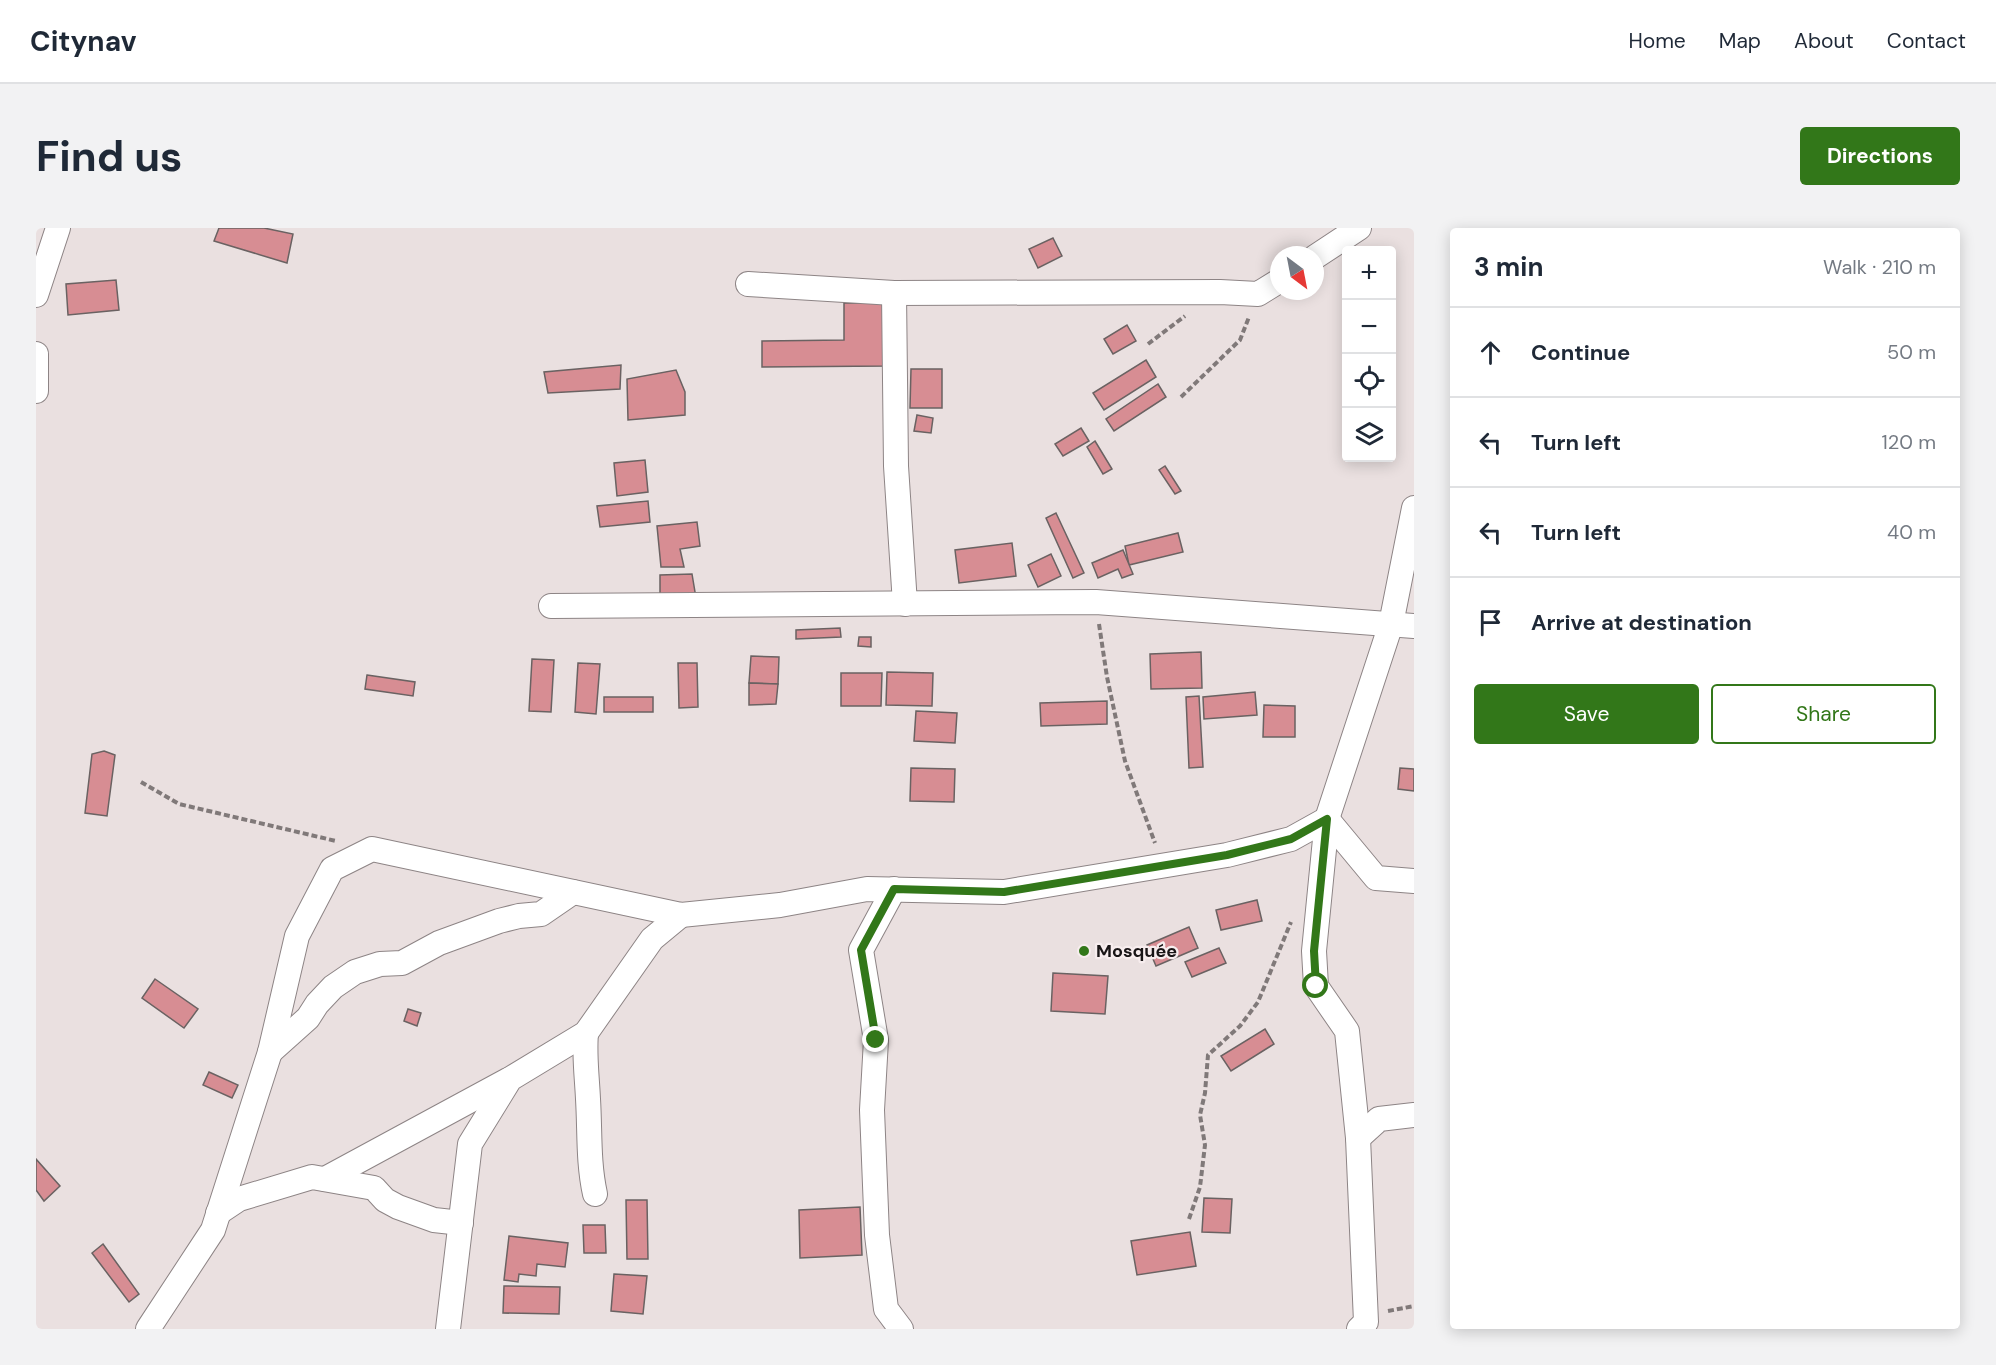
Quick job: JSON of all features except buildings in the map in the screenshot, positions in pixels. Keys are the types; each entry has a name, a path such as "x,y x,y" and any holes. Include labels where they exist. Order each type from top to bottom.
{"street":[{"path":"36,295 58,228"},
{"path":"1324,251 1359,228"},
{"path":"748,284 894,293 1220,292 1258,294 1270,287"},
{"path":"894,293 896,466 905,604"},
{"path":"36,354 36,391"},
{"path":"1359,1329 1366,1322 1358,1138 1347,1031 1316,986 1314,951 1327,819 1403,625 1414,508"},
{"path":"551,606 1096,602 1403,625"},
{"path":"148,1329 213,1230 270,1052 297,936 332,869 372,849 681,915 780,905 867,889 1004,892 1227,855 1291,839 1327,819"},
{"path":"1327,819 1376,878 1414,881"},
{"path":"894,889 861,950 876,1040 873,1110 877,1235 886,1309 901,1329"},
{"path":"270,1052 308,1018 333,987 355,972 380,964 402,963 439,944 499,921 541,914 573,892"},
{"path":"326,1179 510,1079 586,1033 652,939 681,915"},
{"path":"586,1033 589,1154 595,1194"},
{"path":"448,1329 470,1144 510,1079"},
{"path":"1354,1106 1379,1119 1414,1115"},
{"path":"1358,1138 1379,1119"},
{"path":"218,1213 239,1199 312,1177 374,1188 385,1200 398,1207 434,1220 461,1223"}],"path":[{"path":"1181,397 1240,340 1258,294"},
{"path":"1096,602 1107,677 1125,761 1163,866"},
{"path":"141,782 179,804 372,849"},
{"path":"1189,1220 1200,1187 1205,1145 1200,1115 1205,1093 1208,1055 1240,1026 1258,1002 1292,922"}],"place":[{"name":"Mosquée","path":"1084,951"}],"route":[{"path":"876,1040 861,950 894,889 1004,892 1227,855 1291,839 1327,819 1314,951 1316,986"}]}
